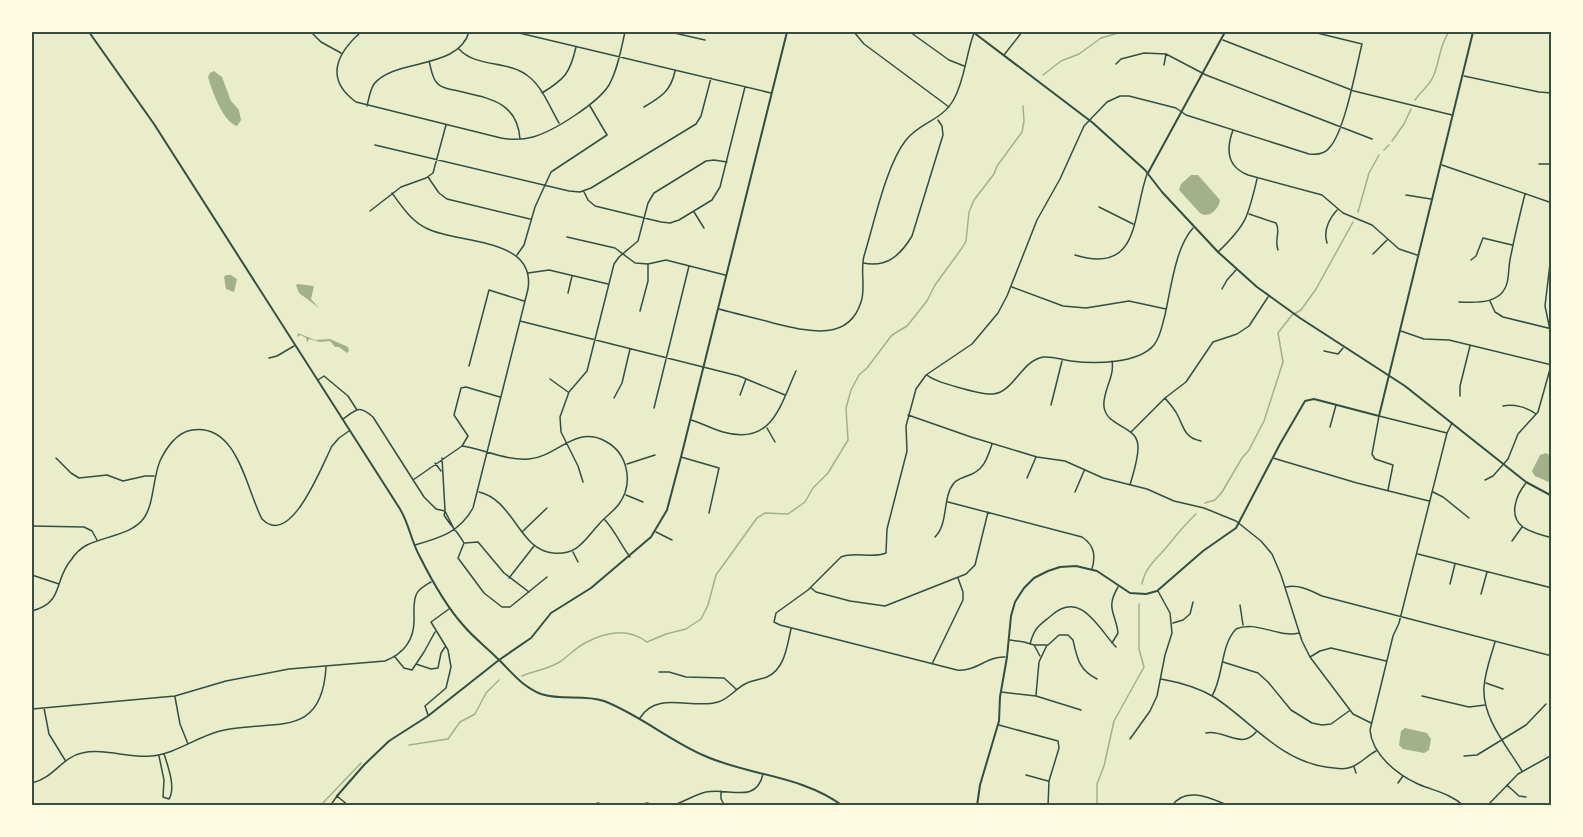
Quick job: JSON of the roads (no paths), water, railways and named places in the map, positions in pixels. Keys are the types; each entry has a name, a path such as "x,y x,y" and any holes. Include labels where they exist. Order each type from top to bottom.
{"street":[{"path":"88,32 154,124 403,513 414,546 450,608 466,629 518,681 534,691 551,697 600,699 702,755 806,785 843,806"},
{"path":"311,32 324,44 341,53"},
{"path":"361,32 341,53 338,73 343,88 352,99 367,106 506,139 520,140 538,136 590,105 609,85 625,32"},
{"path":"367,106 372,88 380,78 451,54 465,42 469,32"},
{"path":"515,32 771,93"},
{"path":"670,32 705,40"},
{"path":"688,36 689,32"},
{"path":"330,806 379,750 531,638 556,609 591,588 630,557 655,531 667,510 691,420 787,32"},
{"path":"854,32 867,46 949,106"},
{"path":"910,32 949,60 964,66"},
{"path":"718,309 810,332 823,332 844,325 855,316 864,291 862,263 896,156 908,137 937,119 949,106 958,90 974,32 1090,120 1148,173 1166,197 1236,270 1268,296 1388,375 1526,482 1551,496"},
{"path":"1004,55 1022,32"},
{"path":"1075,255 1097,260 1114,256 1127,244 1148,173 1225,32"},
{"path":"1007,657 993,658 976,668 965,671 776,624 773,620 776,613 810,587 844,555 886,553 888,527 907,451 905,431 916,389 926,375 974,342 995,318 1011,286 1038,218 1060,179 1080,133 1090,120 1109,100 1123,95 1176,108 1186,115 1309,154 1325,152 1332,145 1340,127 1362,44 1313,32"},
{"path":"1388,491 1393,465 1373,457 1372,452 1388,375 1473,32"},
{"path":"1221,40 1351,90 1452,115"},
{"path":"542,93 566,76 576,46"},
{"path":"459,49 470,57 522,71 531,78 542,93 560,123"},
{"path":"1116,64 1121,59 1144,53 1166,54 1203,73 1372,139"},
{"path":"1164,65 1166,54"},
{"path":"428,61 441,87 494,100 505,106 515,118 520,140"},
{"path":"644,107 667,92 675,70"},
{"path":"1462,75 1551,93"},
{"path":"375,145 573,192 584,191 696,124 701,116 711,78"},
{"path":"584,191 588,200 595,206 670,223 693,211 716,195 746,87"},
{"path":"517,255 524,245 531,219 549,175 557,167 607,135 590,105"},
{"path":"862,263 876,266 887,263 912,236 943,135 942,126 937,119"},
{"path":"370,211 407,184 428,177 434,170 446,125"},
{"path":"1233,130 1228,147 1230,160 1239,171 1257,178 1320,194 1338,209 1368,223 1400,249 1418,255"},
{"path":"583,482 578,466 561,432 559,422 562,406 569,392 587,371 614,264 636,243 649,200 656,191 706,161 727,162"},
{"path":"1539,164 1551,164"},
{"path":"1440,165 1551,203"},
{"path":"428,177 439,193 447,199 531,219"},
{"path":"1218,252 1239,231 1248,214 1257,178"},
{"path":"392,193 409,215 426,229 503,249 517,255 528,273 529,284 478,492 470,514 456,530 441,538 414,546"},
{"path":"1459,302 1490,301 1501,294 1506,287 1513,245 1526,194"},
{"path":"1406,195 1432,199"},
{"path":"1099,207 1133,224"},
{"path":"1327,243 1325,236 1328,223 1338,209"},
{"path":"693,211 704,228"},
{"path":"1248,214 1276,223 1278,250"},
{"path":"926,375 936,381 993,394 1003,390 1036,359 1050,357 1083,362 1135,357 1151,347 1159,335 1174,270 1194,226"},
{"path":"567,237 612,247 634,263 648,264 666,260 726,275"},
{"path":"1471,260 1476,256 1483,238 1513,245"},
{"path":"1373,254 1388,239"},
{"path":"1551,247 1545,306 1551,329 1551,350"},
{"path":"640,311 648,281 648,264"},
{"path":"654,408 689,266"},
{"path":"528,273 546,270 609,285"},
{"path":"1222,289 1236,270"},
{"path":"568,292 572,275"},
{"path":"1011,286 1050,303 1070,307 1096,307 1129,301 1166,309"},
{"path":"469,366 489,290 525,302"},
{"path":"1131,432 1190,377 1212,342 1240,333 1250,326 1268,296"},
{"path":"1490,301 1494,310 1501,316 1551,329"},
{"path":"520,321 704,366 746,378 785,395"},
{"path":"1399,330 1424,339 1446,339 1551,364 1537,414 1519,432 1510,455 1503,464 1491,478 1485,480"},
{"path":"1460,396 1460,386 1470,345"},
{"path":"269,358 295,346"},
{"path":"1324,351 1338,354 1344,347"},
{"path":"614,399 622,383 630,348"},
{"path":"1051,405 1063,360"},
{"path":"1112,360 1113,368 1104,409 1111,420 1131,432 1137,440 1138,448 1130,485"},
{"path":"691,420 734,434 752,433 766,427 774,418 796,371"},
{"path":"318,381 324,376 348,396 357,410"},
{"path":"740,395 746,378"},
{"path":"550,379 569,392"},
{"path":"412,480 462,446 468,436 454,415 461,388 466,387 501,397"},
{"path":"1165,398 1177,414 1187,435 1201,441"},
{"path":"977,806 981,780 998,725 1012,609 1020,594 1032,581 1060,567 1076,566 1092,569 1136,594 1150,594 1157,591 1239,524 1305,401 1314,399 1336,404 1447,434"},
{"path":"1330,427 1336,404"},
{"path":"1503,406 1513,405 1529,409 1537,414"},
{"path":"342,419 363,409 375,420 384,438 424,497 436,508 445,512"},
{"path":"908,415 1037,457 1065,461 1103,478 1150,490 1176,502 1204,508 1239,524 1268,548 1278,567 1310,657 1350,711 1371,723"},
{"path":"1452,423 1447,434 1401,615 1386,661 1371,723 1371,737 1376,751 1403,775 1421,785 1449,795 1464,806"},
{"path":"766,427 776,442"},
{"path":"32,610 42,608 52,601 57,594 65,568 84,547 114,536 142,521 148,511 155,477 165,451 179,436 192,430 213,432 222,438 232,449 262,519 270,525 280,526 287,522 300,507 335,442 350,431"},
{"path":"462,446 528,459 545,454 582,436 602,439 615,448 625,465 628,480 625,494 616,508 583,544 573,551 552,553 534,545 495,498 478,492"},
{"path":"935,537 942,526 954,482 982,468 992,443"},
{"path":"625,465 655,455"},
{"path":"681,457 719,468 708,513"},
{"path":"1027,478 1037,457"},
{"path":"56,458 71,473 82,478 107,475 123,481 145,476 155,477"},
{"path":"1273,458 1430,501"},
{"path":"442,459 445,517 464,543"},
{"path":"435,463 442,471"},
{"path":"1075,492 1085,470"},
{"path":"1526,482 1519,493 1515,510 1517,520 1523,527 1551,538"},
{"path":"1432,492 1443,497 1469,518"},
{"path":"625,494 643,502"},
{"path":"948,502 1082,537 1094,551 1092,569"},
{"path":"522,531 548,508"},
{"path":"810,587 816,592 850,601 883,606 969,573 975,565 988,512"},
{"path":"604,519 630,557"},
{"path":"32,526 84,527 92,531 97,541"},
{"path":"1512,541 1523,527"},
{"path":"655,531 672,540"},
{"path":"464,543 478,542 509,578 529,592"},
{"path":"464,543 458,558 484,594 501,606 510,607 548,577"},
{"path":"509,578 534,545"},
{"path":"573,551 578,562"},
{"path":"1417,554 1551,588"},
{"path":"1450,584 1455,563"},
{"path":"1481,594 1487,571"},
{"path":"32,575 60,584"},
{"path":"932,664 962,603 963,592 958,577"},
{"path":"32,709 175,696 207,686 289,669 381,662 395,656 406,647 413,633 414,602 417,592 434,580"},
{"path":"1285,587 1292,585 1305,588 1322,596 1551,656"},
{"path":"1112,643 1118,633 1112,616 1112,605 1114,594 1119,586"},
{"path":"1130,739 1153,706 1173,623 1169,610 1157,591"},
{"path":"1173,623 1190,615 1193,603"},
{"path":"1240,605 1244,626"},
{"path":"1030,644 1036,627 1059,609 1070,606 1085,612 1116,647"},
{"path":"428,716 424,709 443,691 449,681 451,663 446,647 431,623 450,608"},
{"path":"1212,696 1218,685 1230,637 1236,629 1244,626 1282,634 1300,632"},
{"path":"639,719 646,710 656,704 714,703 723,700 745,684 766,677 776,671 784,658 792,628"},
{"path":"395,656 408,670 413,669 436,631"},
{"path":"1036,696 1041,658 1048,645 1059,635 1070,637 1074,642 1075,654 1081,667 1087,674 1097,679"},
{"path":"1009,640 1048,645"},
{"path":"1495,641 1485,683 1486,705 1490,718 1522,771"},
{"path":"1034,645 1041,658"},
{"path":"416,664 431,669 438,668 442,652 446,647"},
{"path":"1310,657 1331,648 1386,661"},
{"path":"1223,662 1258,673 1288,707 1312,723 1331,724 1350,711"},
{"path":"32,783 50,775 75,755 87,752 158,755 220,731 282,725 301,718 315,707 321,697 326,666"},
{"path":"659,672 665,671 686,677 724,678 737,690"},
{"path":"1161,679 1212,696 1288,754 1307,763 1339,769 1353,766 1376,751"},
{"path":"1485,683 1503,689"},
{"path":"1001,692 1036,696 1082,711"},
{"path":"175,696 180,724 188,744"},
{"path":"1422,696 1469,707 1486,705"},
{"path":"1464,756 1477,755 1529,723 1546,704"},
{"path":"44,708 49,734 65,761"},
{"path":"998,725 1054,739 1059,743 1049,781 1048,806"},
{"path":"1206,733 1216,732 1243,741 1250,738 1256,731"},
{"path":"158,755 164,777 162,795 167,800 171,797 171,789 164,754"},
{"path":"1487,806 1522,771 1551,755"},
{"path":"1353,766 1356,773"},
{"path":"670,806 705,792 751,792 759,786 763,773"},
{"path":"1026,775 1049,781"},
{"path":"1398,783 1403,775"},
{"path":"1507,785 1519,796 1526,797"},
{"path":"721,791 724,806"},
{"path":"1172,806 1179,797 1189,794 1230,806"},
{"path":"337,796 349,806"},
{"path":"589,806 598,803 606,806"},
{"path":"635,806 647,804 658,806"}],"waterway":[{"path":"1043,75 1061,61 1079,54 1101,38 1122,32"},
{"path":"1415,100 1433,77 1443,42 1449,32"},
{"path":"522,676 558,663 581,645 600,636 616,633 632,634 647,642 686,629 701,619 708,605 716,575 757,518 765,513 788,514 805,502 813,488 828,473 848,440 846,408 851,390 859,375 892,335 907,326 927,301 935,285 966,241 969,212 974,200 1022,132 1023,106"},
{"path":"1392,141 1411,109"},
{"path":"1384,150 1389,145"},
{"path":"1358,212 1369,173 1379,155"},
{"path":"1205,503 1215,500 1222,492 1249,450 1264,421 1283,362 1278,333 1292,315 1301,310 1316,289 1353,222"},
{"path":"1142,584 1145,573 1151,565 1196,514"},
{"path":"1097,806 1097,784 1104,766 1114,721 1144,667 1139,649 1139,604"},
{"path":"409,745 448,739 460,722 475,714 486,693 499,680"},
{"path":"320,806 361,763"}]}
